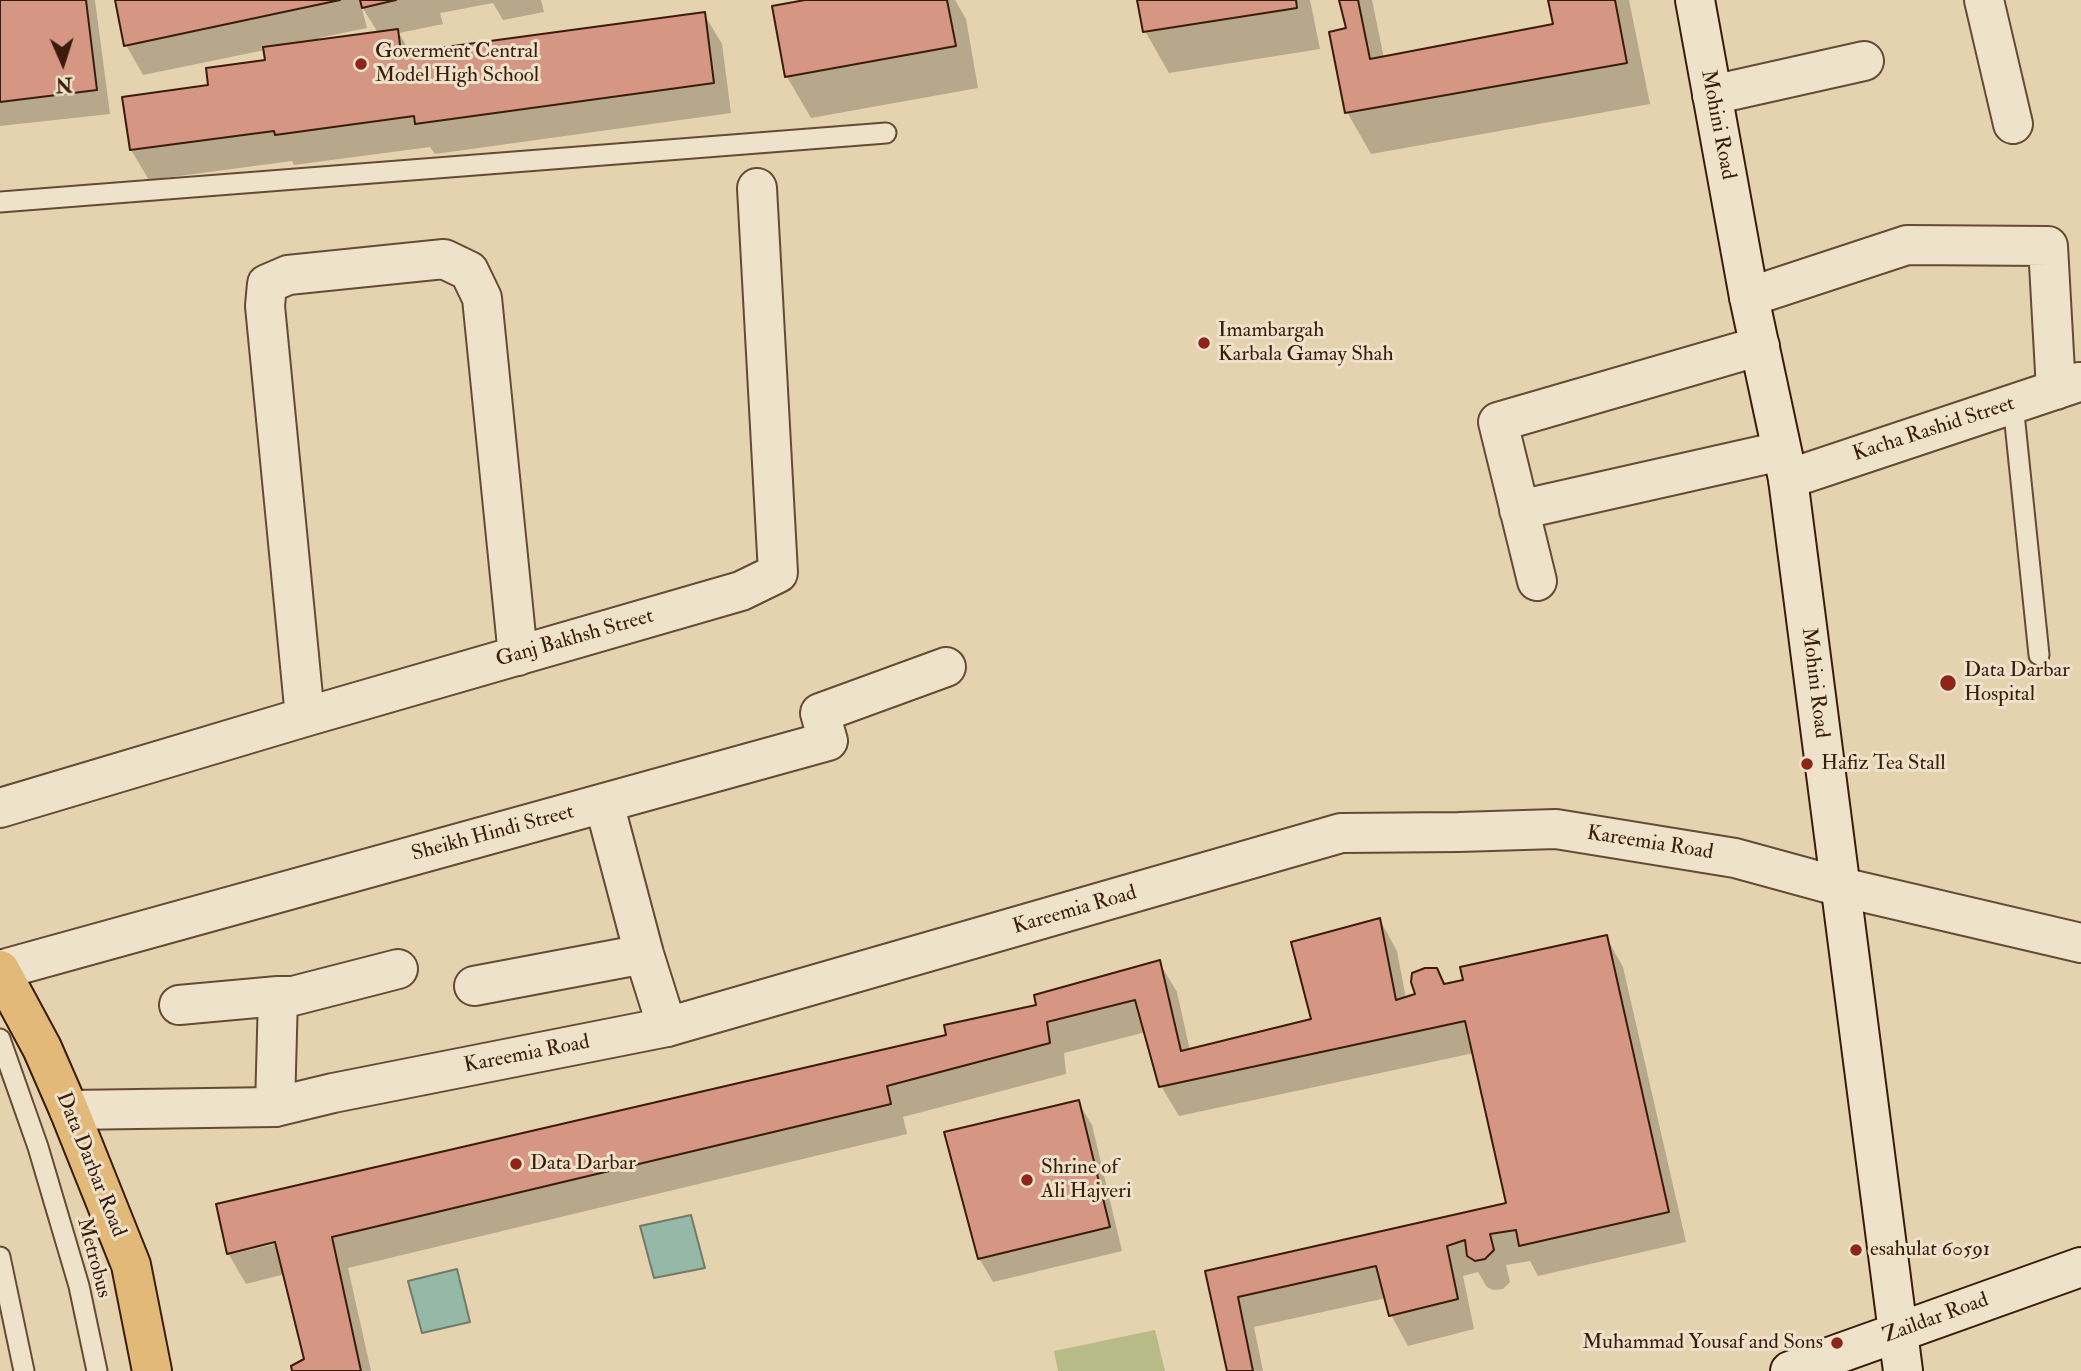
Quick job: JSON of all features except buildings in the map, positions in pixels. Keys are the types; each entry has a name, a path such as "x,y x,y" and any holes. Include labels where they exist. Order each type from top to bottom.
{"main road":[{"name":"Data Darbar Road","path":"0,970 8,1024 69,1110 131,1265 152,1371"}],"street":[{"name":"Mohini Road","path":"1695,0 1749,297 1785,465 1903,1371"},
{"path":"1984,0 2013,124"},
{"path":"1712,96 1864,61"},
{"name":"Ganj Bakhsh Street","path":"0,808 741,591 778,573 757,188"},
{"path":"1749,297 1908,245 2048,246 2068,386"},
{"path":"305,717 265,306 267,285 288,275 444,260 469,271 482,298 518,656"},
{"path":"1536,582 1499,422 1760,346"},
{"name":"Kacha Rashid Street","path":"1519,510 1785,465 2013,404 2068,386"},
{"name":"Sheikh Hindi Street","path":"0,970 828,741 820,713 946,667"},
{"path":"604,803 644,954 667,1027"},
{"name":"Kareemia Road","path":"69,1110 275,1107 333,1093 667,1027 1341,833 1556,829 1735,858 1841,887 2081,943"},
{"path":"474,986 644,954"},
{"path":"179,1005 293,996 398,969"},
{"path":"275,1107 278,996"},
{"name":"Zaildar Road","path":"1790,1371 2081,1267"}],"lane":[{"path":"0,202 886,133"},
{"path":"2013,404 2039,655"},
{"name":"Metrobus","path":"8,1024 38,1147 79,1286 97,1371"},
{"path":"0,1257 24,1371"}],"green space":[{"path":"1155,1330 1165,1371 1058,1371 1054,1351"}],"shaded area":[{"path":"691,1215 705,1268 654,1278 640,1226"},
{"path":"457,1269 470,1322 422,1333 408,1281"}],"place":[{"name":"Goverment Central Model High School","path":"361,64"},
{"name":"Imambargah Karbala Gamay Shah","path":"1204,343"},
{"name":"Data Darbar Hospital","path":"1948,683"},
{"name":"Hafiz Tea Stall","path":"1807,764"},
{"name":"Data Darbar","path":"516,1164"},
{"name":"Shrine of Ali Hajveri","path":"1027,1180"},
{"name":"esahulat 60591","path":"1856,1250"},
{"name":"Muhammad Yousaf and Sons","path":"1837,1343"}]}
